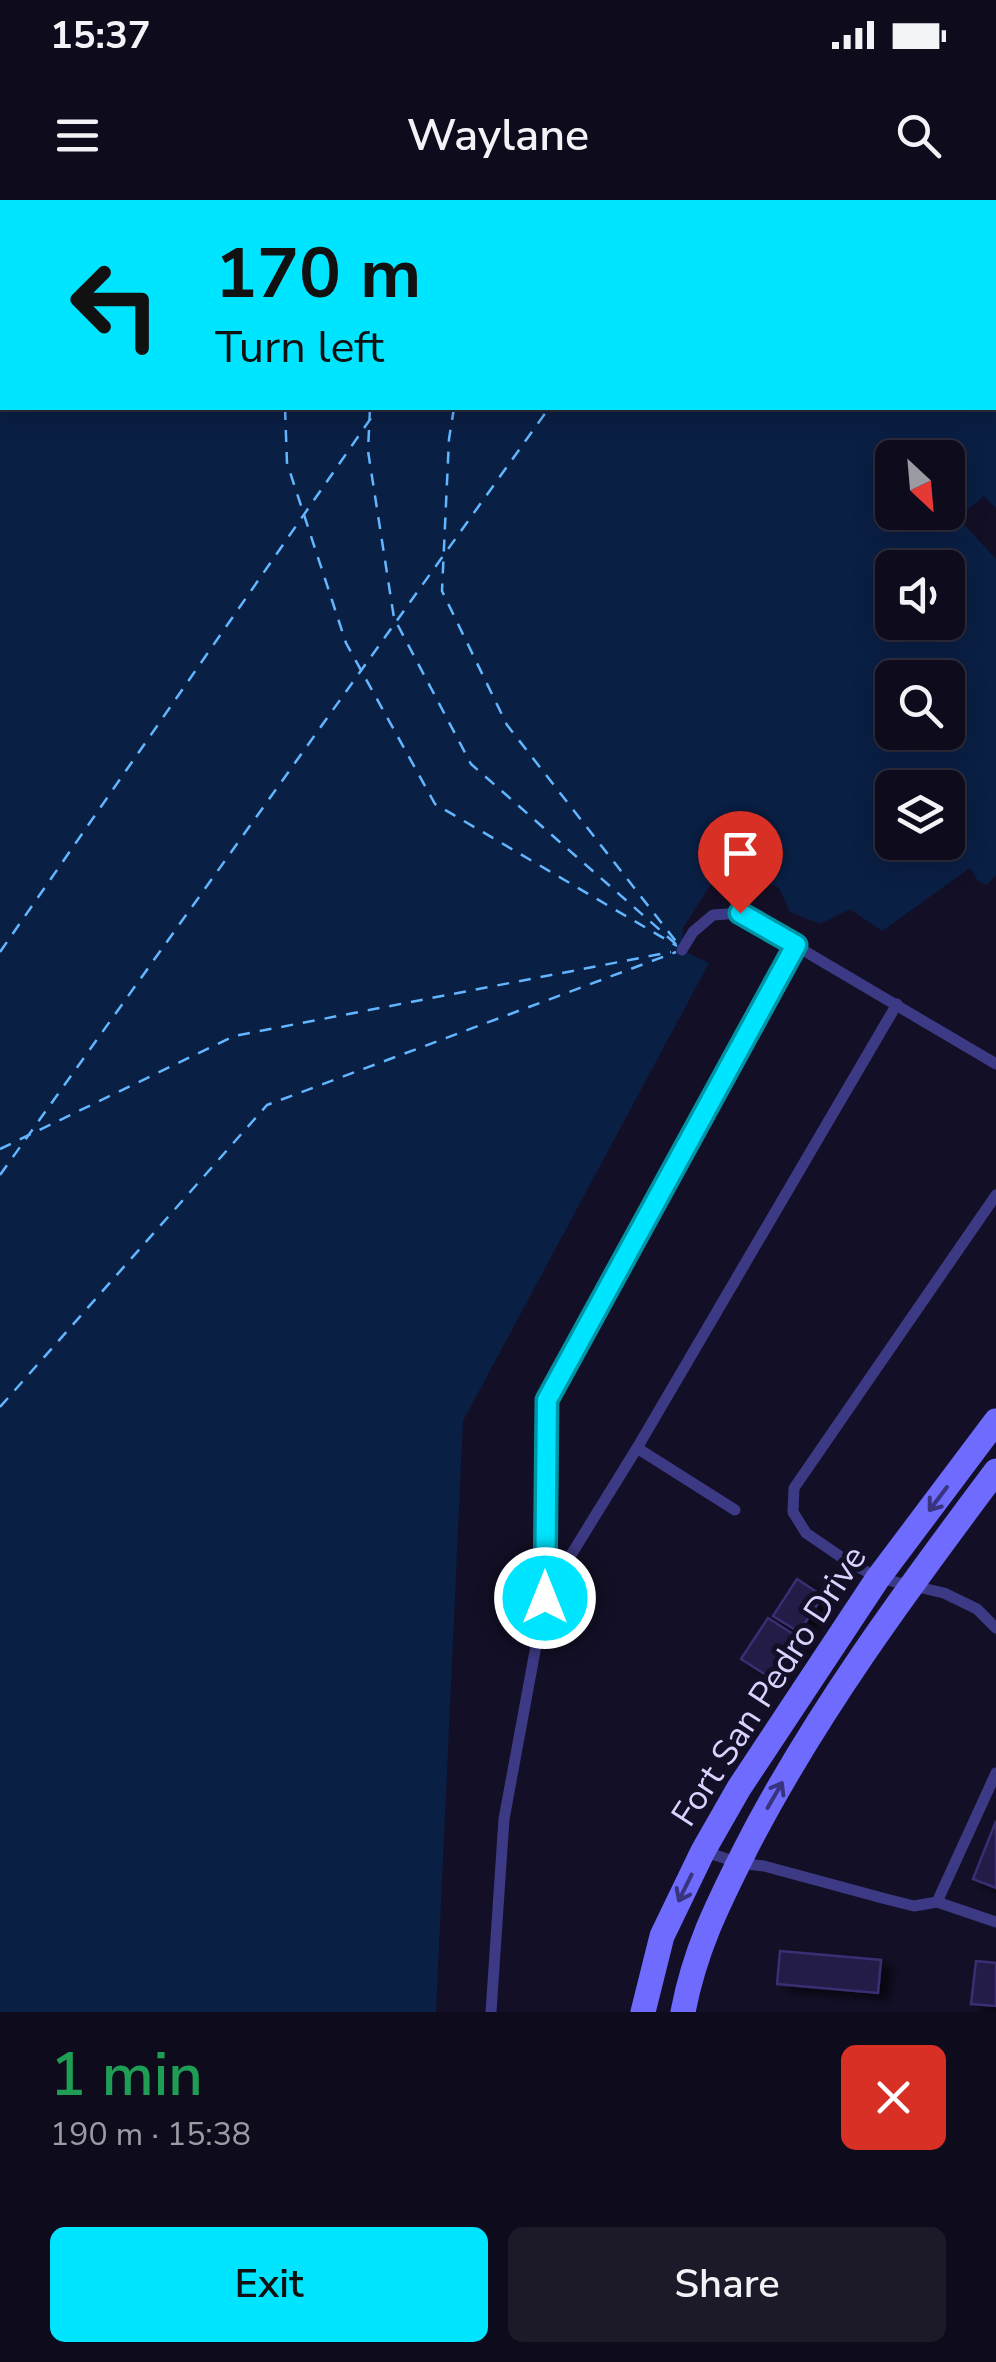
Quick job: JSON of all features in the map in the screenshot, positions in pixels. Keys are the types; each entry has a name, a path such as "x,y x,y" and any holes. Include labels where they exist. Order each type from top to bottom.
{"main road":[{"name":"Fort San Pedro Drive","path":"643,2012 662,1936 738,1788 878,1578 995,1423"},
{"name":"Fort San Pedro Drive","path":"683,2012 696,1957 712,1914 763,1815 802,1748 910,1585 996,1471"}],"lane":[{"path":"682,950 693,932 713,915 740,913 996,1064"},
{"path":"491,2012 504,1818 545,1598 547,1400 796,945"},
{"path":"545,1598 897,1004"},
{"path":"996,1194 794,1488 793,1512 806,1533 844,1559 878,1578 944,1593 977,1609 996,1628"},
{"path":"637,1448 736,1510"},
{"path":"937,1902 996,1773"},
{"path":"704,1851 914,1906 937,1902 996,1922"}],"water":[{"path":"0,410 996,410 996,508 984,496 965,512 965,440 875,440 875,530 965,530 965,526 996,559 996,875 987,885 978,881 970,868 882,931 850,909 820,924 790,912 779,888 726,860 683,928 682,950 709,963 463,1421 436,2012 0,2012"}],"building":[{"path":"797,1579 823,1596 799,1632 773,1616"},
{"path":"768,1618 801,1639 774,1680 741,1659"},
{"path":"996,1821 996,1888 973,1879"},
{"path":"780,1951 881,1960 878,1993 777,1984"},
{"path":"976,1961 996,1963 996,2006 971,2004"}],"ferry route":[{"path":"285,410 287,463 346,643 435,804 677,946"},
{"path":"370,410 368,451 394,618 471,764 677,945"},
{"path":"0,952 377,410"},
{"path":"454,410 442,591 507,725 678,944"},
{"path":"0,1175 548,410"},
{"path":"0,1149 234,1036 671,952"},
{"path":"0,1407 267,1105 676,952"}],"route":[{"path":"545,1598 547,1400 796,945 740,913"}]}
